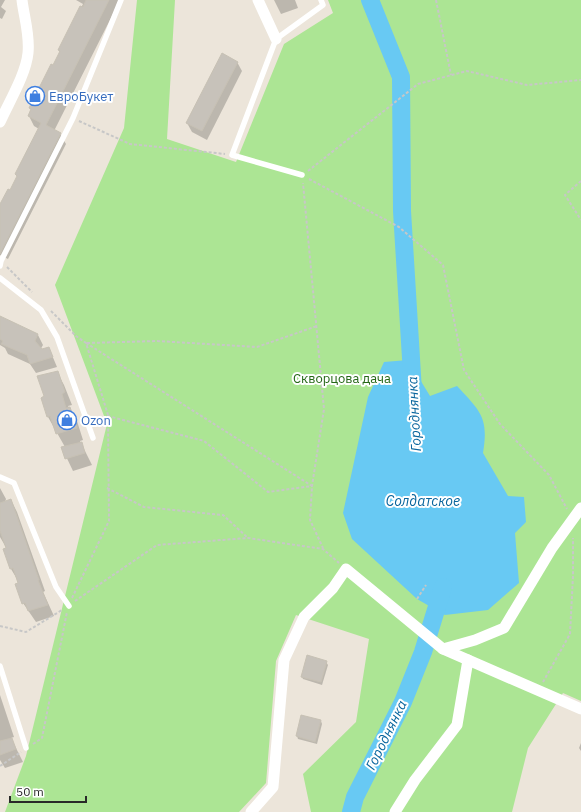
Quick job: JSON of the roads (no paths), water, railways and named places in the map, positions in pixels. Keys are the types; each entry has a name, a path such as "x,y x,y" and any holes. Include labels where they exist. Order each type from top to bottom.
{"street":[{"path":"1,118 22,74 28,53 28,33 22,0"},
{"path":"258,0 276,39"},
{"path":"442,649 475,640 504,628 552,548 581,508"},
{"path":"251,812 273,787 284,660 304,617 333,588 346,569 442,649 581,709"},
{"path":"394,812 415,780 457,725 468,660"}],"lane":[{"path":"0,266 1,261 73,118 121,0"},
{"path":"302,175 232,155 276,39 323,5 321,0"},
{"path":"0,278 41,310 57,337 93,438"},
{"path":"0,476 14,483 56,587 69,606"},
{"path":"0,666 26,748"}],"water":[{"name":"Солдатское","path":"408,360 430,396 457,386 472,402 481,415 485,431 483,453 508,496 524,497 526,522 515,533 519,583 488,610 445,615 417,599 352,539 343,513 368,397 384,362"}],"waterway":[{"name":"Городнянка","path":"370,0 401,77 402,211 413,391"},
{"name":"Городнянка","path":"351,812 355,797 403,702 423,652 443,587"}],"place":[{"name":"ЕвроБукет","path":"35,96"},
{"name":"Ozon","path":"67,420"}],"park label":[{"name":"Скворцова дача","path":"342,378"}]}
